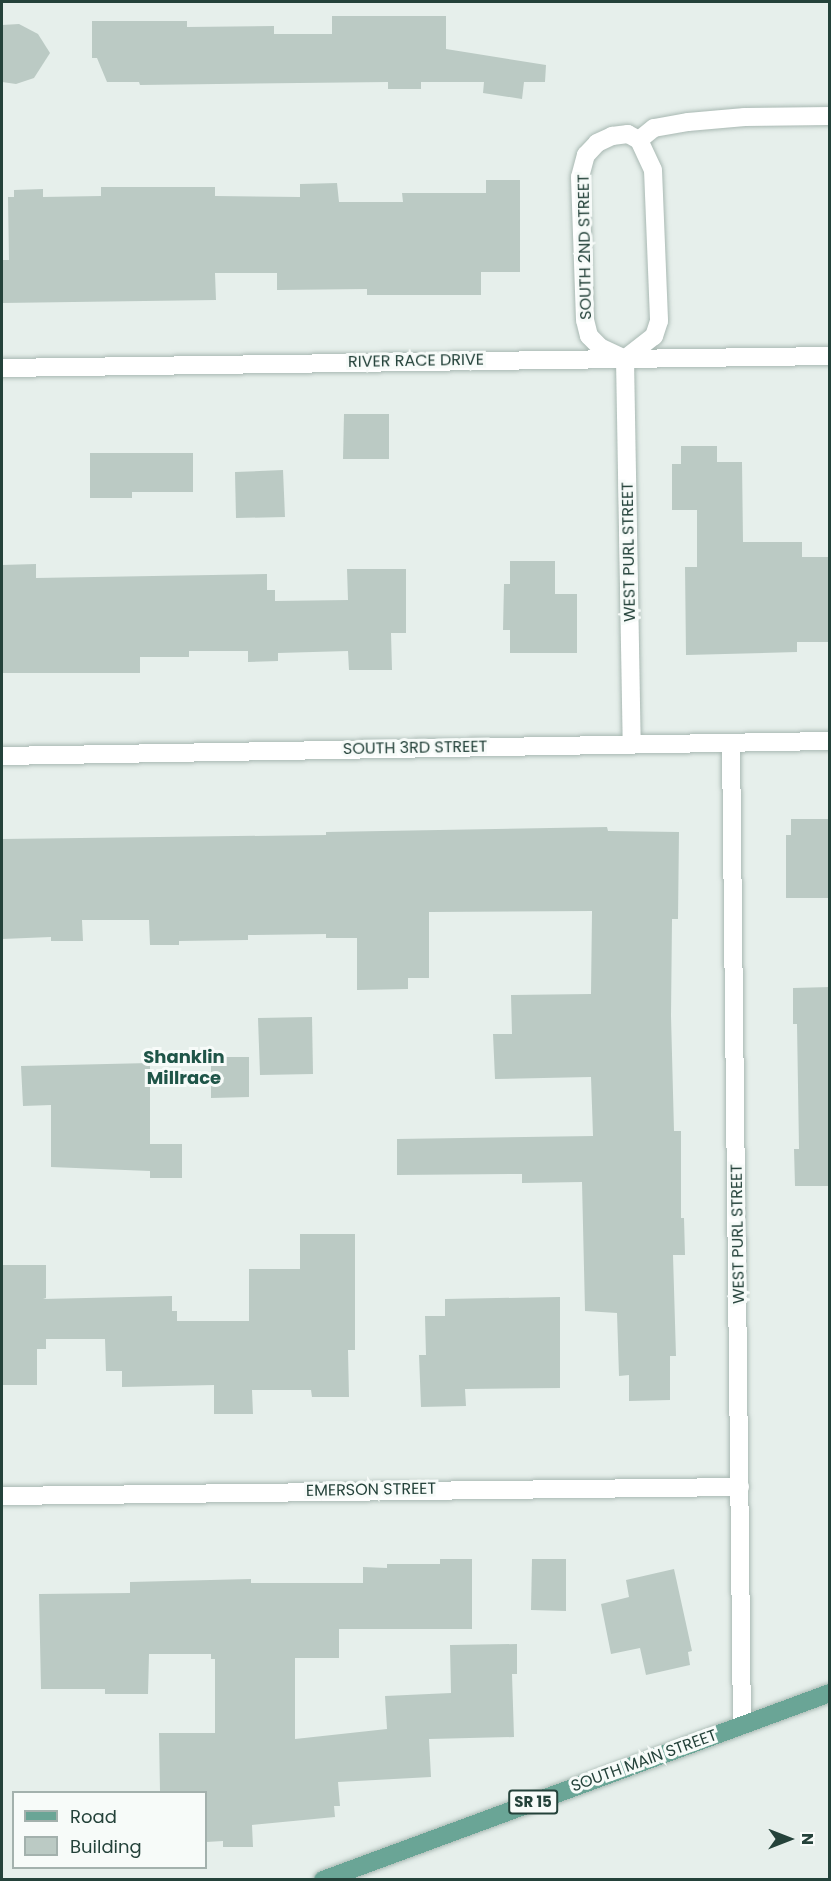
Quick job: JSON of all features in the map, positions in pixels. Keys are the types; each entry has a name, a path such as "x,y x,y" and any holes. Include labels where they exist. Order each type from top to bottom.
{"main road":[{"name":"SOUTH MAIN STREET","path":"323,1880 830,1693"}],"street":[{"path":"625,359 654,336 659,321 653,170 639,140 654,128 688,122 745,117 830,116"},
{"name":"SOUTH 2ND STREET","path":"625,359 601,348 589,336 585,320 580,177 586,154 597,143 612,136 628,134 639,140"},
{"name":"RIVER RACE DRIVE","path":"2,368 543,358 830,356"},
{"name":"WEST PURL STREET","path":"625,359 632,744"},
{"name":"SOUTH 3RD STREET","path":"2,756 830,741"},
{"name":"WEST PURL STREET","path":"731,742 742,1725"},
{"name":"EMERSON STREET","path":"2,1496 740,1487"}],"building":[{"path":"332,16 446,16 446,49 546,65 545,82 524,82 522,99 483,93 484,82 421,82 421,89 388,89 388,82 140,85 139,82 107,82 97,58 92,58 92,21 187,21 187,27 274,26 274,34 332,34"},
{"path":"19,24 38,34 50,53 34,78 16,84 2,82 2,25"},
{"path":"486,180 520,180 520,272 481,272 481,295 367,295 367,289 277,290 277,273 215,273 216,300 2,303 2,260 9,260 8,197 14,197 14,190 43,189 43,197 101,196 101,187 215,187 215,196 300,197 300,184 337,183 339,202 403,202 402,193 486,193"},
{"path":"344,414 389,414 389,459 343,459"},
{"path":"681,446 717,446 717,462 742,462 743,542 802,542 802,557 830,557 830,642 797,642 797,652 686,655 685,567 697,567 697,510 672,510 672,464 681,464"},
{"path":"90,453 193,453 193,492 132,492 132,498 90,498"},
{"path":"283,470 285,517 236,518 235,472"},
{"path":"510,561 555,561 555,594 577,594 577,653 510,653 510,630 503,630 504,584 510,584"},
{"path":"36,564 36,578 267,574 267,590 275,590 275,601 348,600 347,569 406,569 406,633 391,633 392,670 349,670 348,651 278,653 278,661 248,662 248,651 189,651 189,657 140,657 140,673 2,673 2,565"},
{"path":"791,819 830,819 830,898 786,898 786,835 791,835"},
{"path":"607,827 608,831 679,832 678,919 672,919 671,1016 674,1131 681,1131 681,1218 684,1218 685,1255 673,1255 676,1356 670,1356 670,1400 629,1401 629,1375 619,1376 617,1313 585,1311 582,1182 522,1183 522,1174 397,1175 397,1139 593,1136 591,1077 495,1079 493,1034 512,1034 511,995 591,994 592,911 429,912 429,978 408,978 408,989 357,990 357,938 326,938 326,934 248,935 248,940 179,941 179,945 150,945 149,920 82,920 83,941 51,941 51,937 2,939 2,839 326,835 326,832"},
{"path":"830,987 830,1186 795,1186 794,1149 799,1149 797,1024 793,1024 793,988"},
{"path":"312,1017 313,1074 260,1075 258,1018"},
{"path":"211,1057 249,1057 249,1097 211,1098"},
{"path":"150,1063 150,1144 182,1144 182,1178 150,1178 150,1171 51,1167 51,1105 23,1106 21,1066"},
{"path":"300,1234 355,1234 355,1350 348,1350 349,1397 312,1397 311,1390 252,1390 253,1414 214,1414 214,1385 122,1387 122,1371 106,1371 105,1339 46,1339 46,1349 37,1349 37,1385 2,1385 2,1265 46,1265 46,1298 43,1299 172,1296 172,1311 177,1311 177,1321 249,1321 249,1269 300,1269"},
{"path":"560,1297 560,1388 465,1389 466,1406 421,1407 419,1355 426,1355 425,1316 445,1316 445,1299"},
{"path":"440,1559 472,1559 472,1629 339,1629 339,1658 295,1658 295,1739 387,1729 385,1696 451,1693 450,1645 517,1644 517,1674 512,1674 514,1737 429,1739 431,1777 338,1782 340,1806 334,1806 335,1817 252,1825 253,1847 223,1847 223,1841 207,1842 207,1791 160,1791 159,1733 215,1733 215,1659 211,1659 211,1654 149,1654 148,1694 105,1694 105,1689 41,1689 39,1594 130,1593 130,1582 251,1579 251,1583 363,1583 363,1567 387,1568 387,1564 440,1564"},
{"path":"532,1559 566,1559 566,1611 531,1610"},
{"path":"674,1569 692,1651 688,1652 690,1665 646,1675 640,1648 611,1654 601,1604 629,1597 626,1580"}],"district":[{"name":"Shanklin Millrace","path":"184,1068"}]}
